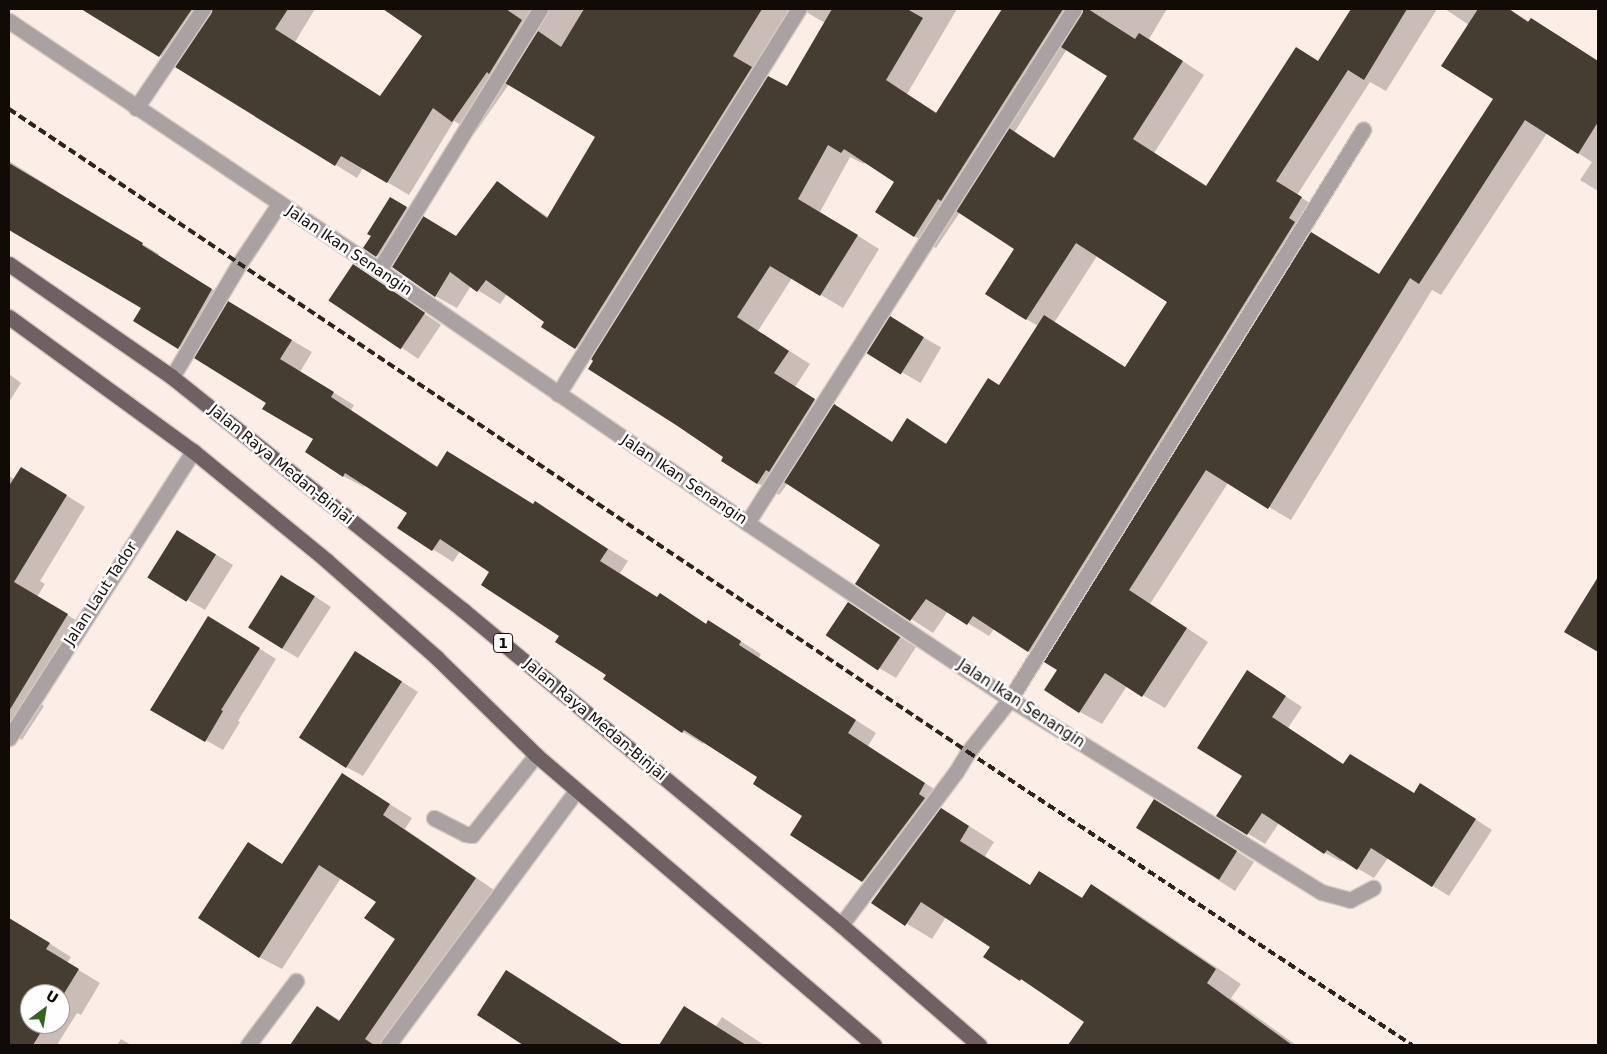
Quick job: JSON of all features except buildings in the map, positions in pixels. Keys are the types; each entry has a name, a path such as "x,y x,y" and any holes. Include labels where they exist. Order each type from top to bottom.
{"main road":[{"name":"Jalan Raya Medan-Binjai","path":"9,264 172,377 463,610 841,925 979,1045"},
{"path":"9,317 193,451 326,560 436,657 536,754 874,1045"}],"street":[{"path":"136,108 203,9"},
{"path":"379,270 540,9"},
{"path":"558,394 799,9"},
{"path":"747,523 1074,9"},
{"name":"Jalan Ikan Senangin","path":"9,21 379,270 747,523 1010,699 1321,892 1350,900 1373,888"},
{"path":"841,925 956,772 968,752 1010,699 1363,130"},
{"path":"172,377 239,264 279,204"},
{"name":"Jalan Laut Tador","path":"9,738 193,451"},
{"path":"434,818 465,834 472,835 536,754"},
{"path":"388,1045 577,790"},
{"path":"248,1045 296,981"}],"railway":[{"path":"9,109 968,752 1412,1045"}]}
